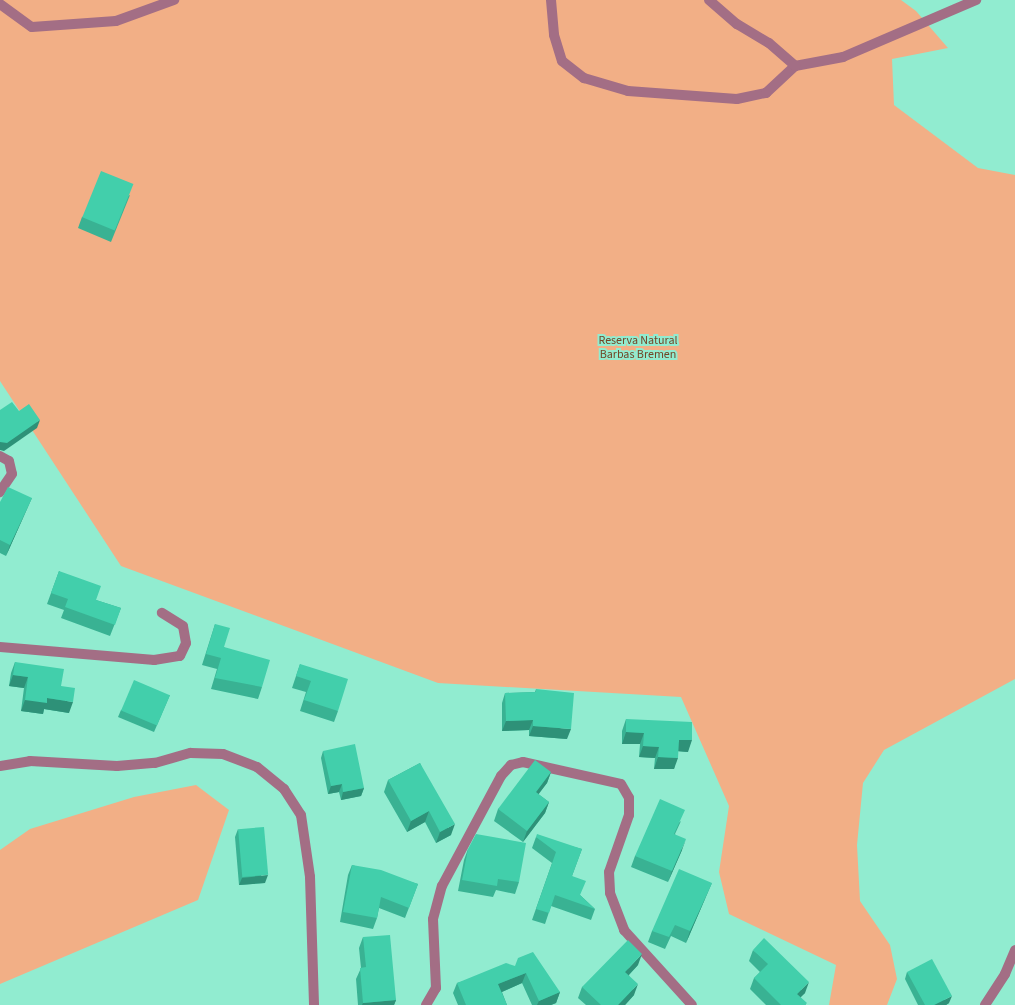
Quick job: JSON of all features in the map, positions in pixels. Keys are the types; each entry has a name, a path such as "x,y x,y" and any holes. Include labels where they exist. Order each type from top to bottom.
{"street":[{"path":"0,4 32,28 116,21 174,0"},
{"path":"552,0 554,35 562,61 584,78 628,91 737,99 766,93 795,66 843,57 976,0"},
{"path":"709,0 736,24 769,43 795,66"},
{"path":"0,456 9,461 12,474 0,492"},
{"path":"0,647 154,660 180,656 186,643 183,626 162,613"},
{"path":"0,766 30,761 117,766 156,763 191,753 223,754 257,767 284,788 300,816 310,877 314,1005"},
{"path":"426,1005 436,988 433,919 442,886 501,776 511,765 523,762 621,784 629,798 629,816 609,872 610,893 624,930 692,1005"},
{"path":"985,1005 1005,974 1015,950"}],"green space":[{"name":"Reserva Natural Barbas Bremen","path":"0,0 901,0 916,11 948,48 892,59 894,105 978,168 1015,175 1015,679 884,750 863,783 857,845 860,901 890,945 897,979 887,1005 829,1005 836,965 729,914 719,872 729,806 681,697 438,683 121,566 0,381"},
{"path":"196,785 229,810 198,900 0,984 0,850 30,829 134,797"}],"building":[{"path":"101,171 133,184 115,230 82,217"},
{"path":"12,402 19,411 29,404 40,420 7,443 0,442 0,410"},
{"path":"8,487 32,498 10,545 0,540 0,502"},
{"path":"59,571 101,586 96,600 121,608 115,625 65,607 68,599 51,593"},
{"path":"215,624 230,628 224,647 270,660 262,687 215,678 221,658 206,654"},
{"path":"15,662 64,669 61,686 75,688 73,702 47,698 47,703 25,700 28,677 13,675"},
{"path":"300,664 348,679 338,711 304,700 311,681 296,676"},
{"path":"134,680 170,695 157,726 121,710"},
{"path":"536,689 574,693 571,729 533,726 533,720 506,721 505,693 536,692"},
{"path":"626,719 692,722 692,740 679,740 678,758 658,757 659,747 643,746 644,733 626,732"},
{"path":"355,744 364,788 343,792 342,784 331,786 323,751"},
{"path":"535,760 551,772 536,792 549,802 527,831 498,809"},
{"path":"420,763 455,824 440,832 429,811 411,821 388,780"},
{"path":"660,799 685,810 674,834 686,839 672,871 635,856"},
{"path":"264,827 268,875 242,877 238,829"},
{"path":"476,834 526,843 519,882 498,879 497,886 462,880 468,849"},
{"path":"537,834 582,849 572,876 586,881 580,895 595,909 555,895 549,913 536,909 556,852 536,837"},
{"path":"352,865 381,870 418,884 409,908 381,897 377,918 343,912"},
{"path":"679,869 712,883 690,931 675,925 669,937 652,931"},
{"path":"390,935 396,1000 363,1003 360,968 366,967 363,937"},
{"path":"764,938 809,982 797,994 807,1003 805,1005 781,1005 754,978 768,964 753,950"},
{"path":"628,940 642,954 625,972 638,984 618,1005 601,1005 582,987"},
{"path":"533,952 560,992 539,1001 526,973 498,984 507,1005 466,1005 457,983 506,963 515,966 518,958"},
{"path":"932,959 952,996 934,1005 925,1005 907,972"}]}
